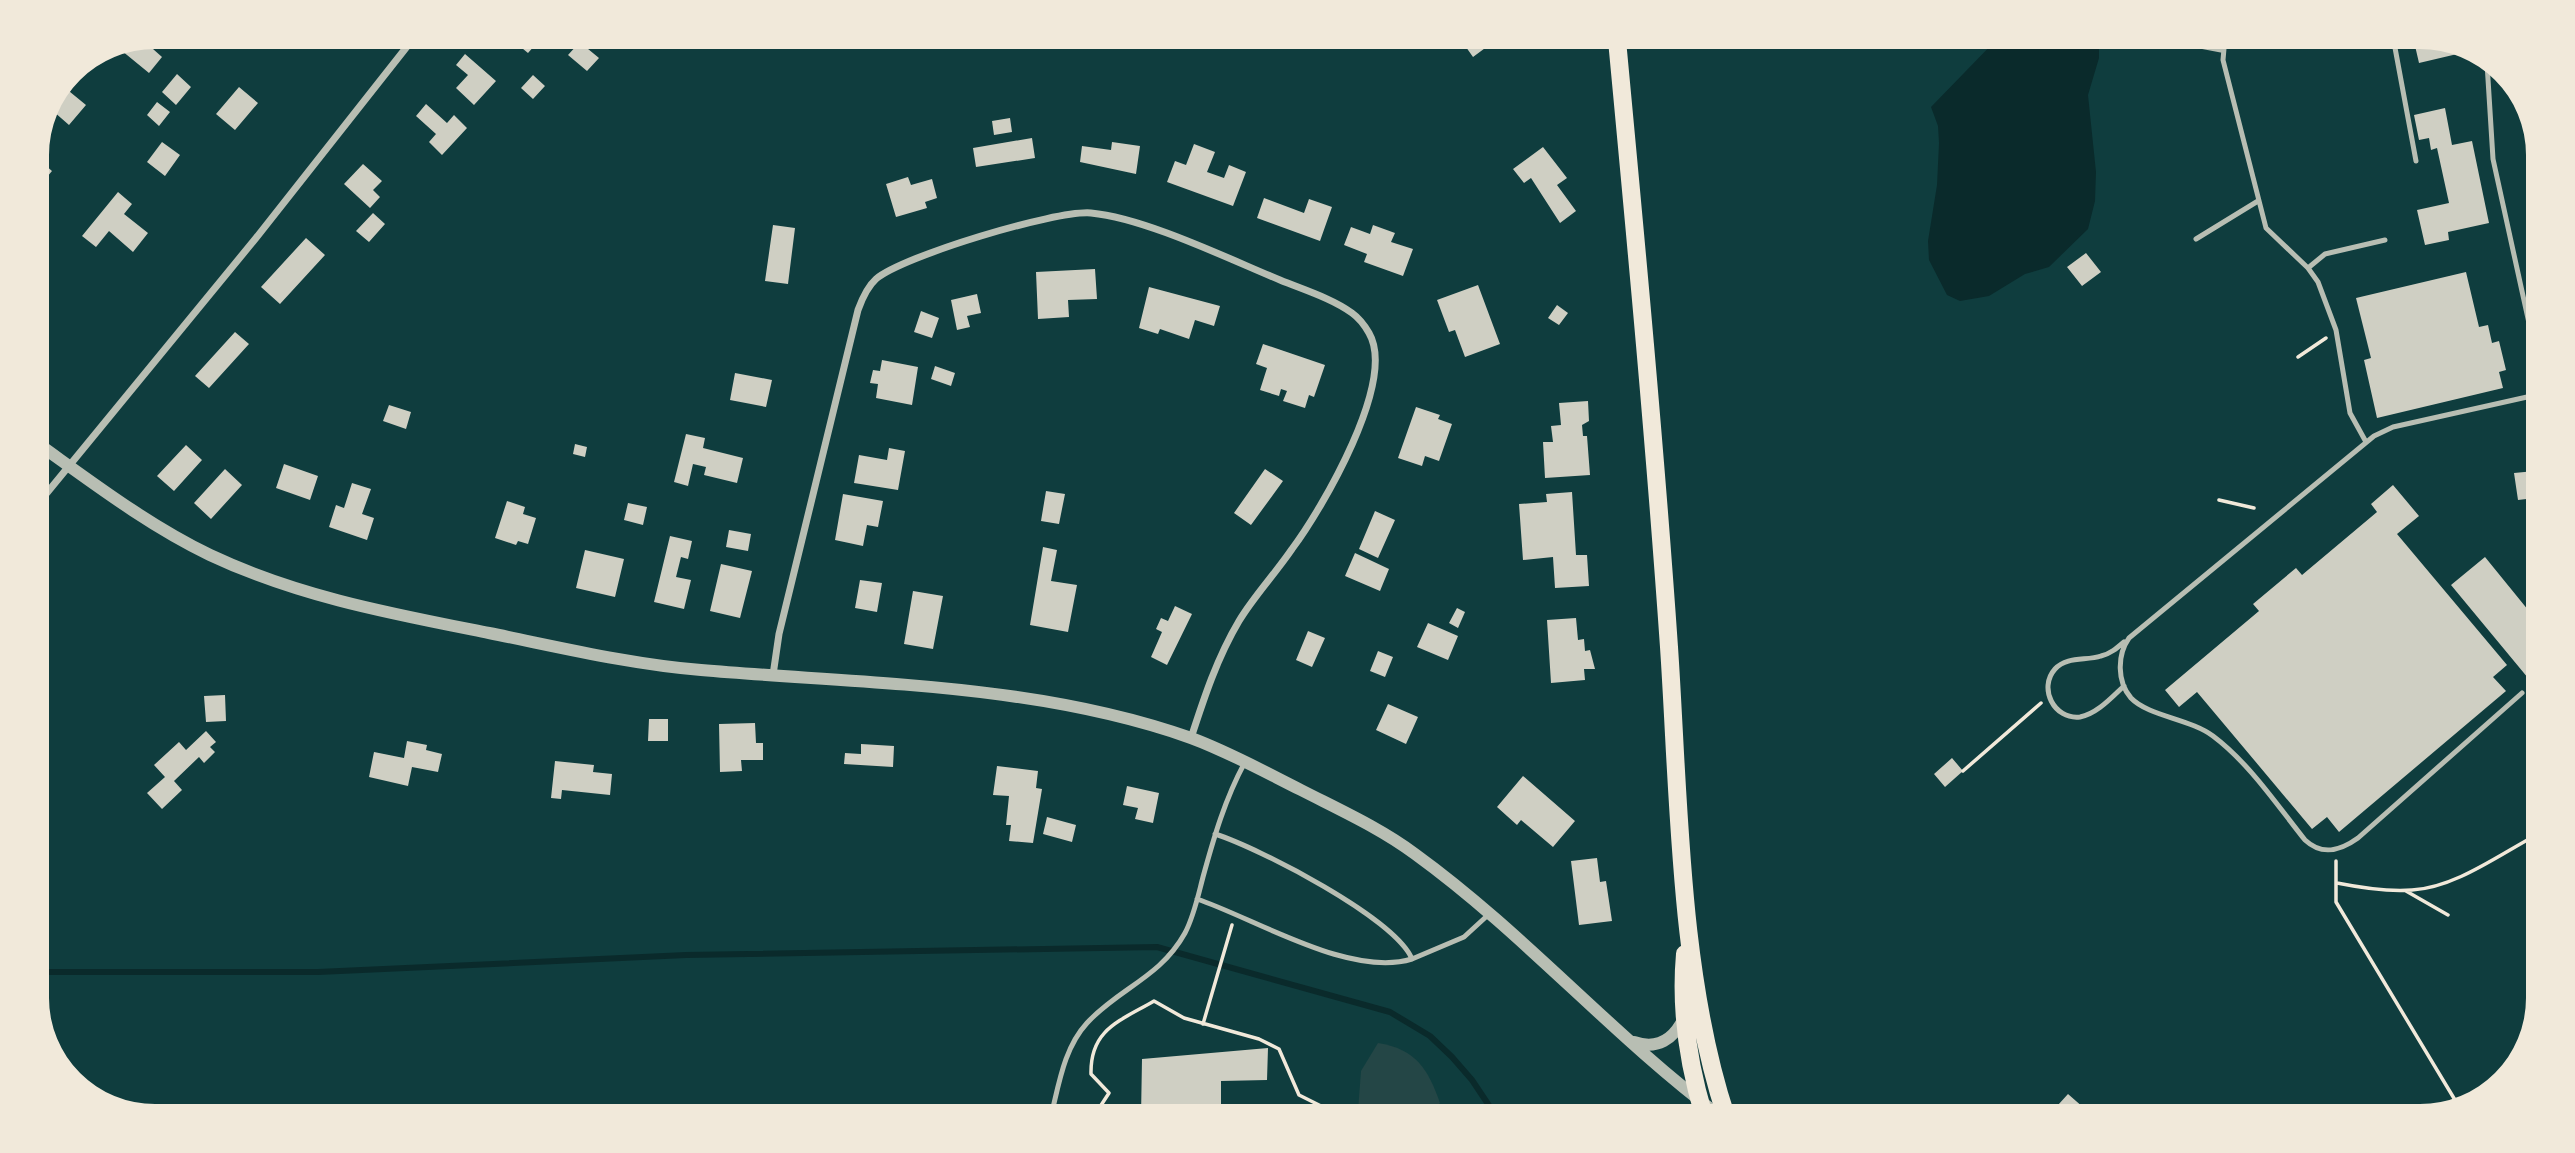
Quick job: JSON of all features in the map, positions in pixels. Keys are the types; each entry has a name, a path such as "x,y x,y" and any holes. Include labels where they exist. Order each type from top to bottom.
{"main road":[{"path":"1618,49 1658,483 1688,927 1709,1057 1723,1104"},
{"path":"1688,927 1684,1018 1701,1104"}],"street":[{"path":"49,490 256,238 405,49"},
{"path":"773,676 779,634 854,324 867,289 875,280 897,267 1026,221 1061,214 1092,213 1124,220 1197,246 1341,306 1363,323 1370,333 1376,356 1369,399 1342,466 1293,548 1237,624 1216,665 1191,738"},
{"path":"49,452 183,541 259,576 308,593 377,610 626,660 773,676 937,689 1056,705 1116,716 1191,738 1246,762 1398,841 1489,914 1698,1104"},
{"path":"1630,1041 1648,1045 1659,1044 1675,1034 1684,1018"}],"lane":[{"path":"2216,49 2221,50 2258,201 2271,235 2308,268 2324,295 2336,330 2347,401 2354,424 2366,442"},
{"path":"2395,49 2416,162"},
{"path":"2488,73 2493,159 2526,309"},
{"path":"2196,239 2258,201"},
{"path":"2308,268 2325,254 2385,240"},
{"path":"2124,686 2093,712 2079,717 2061,713 2049,696 2049,681 2060,665 2105,655 2129,638 2366,442 2393,427 2526,397"},
{"path":"2129,638 2123,647 2120,664 2124,686 2134,701 2192,723 2213,736 2240,762 2310,845 2321,850 2334,850 2358,838 2522,693"},
{"path":"1054,1104 1064,1066 1078,1036 1099,1012 1161,965 1184,936 1228,796 1246,762"},
{"path":"1215,834 1252,849 1353,905 1405,945 1412,959"},
{"path":"1197,899 1300,942 1381,965 1412,959 1464,937 1489,914"}],"path":[{"path":"2298,357 2336,330"},
{"path":"2219,500 2254,508"},
{"path":"1963,771 2049,696"},
{"path":"2337,883 2371,889 2414,891 2453,879 2526,841"},
{"path":"2334,850 2336,902 2454,1098"},
{"path":"2404,890 2448,915"},
{"path":"1203,1024 1227,940"},
{"path":"1102,1104 1109,1093 1091,1074 1091,1054 1100,1035 1154,1001 1184,1018 1259,1039 1279,1049 1299,1095 1317,1104"}],"shaded area":[{"path":"1987,49 2099,49 2088,95 2096,172 2095,201 2088,229 2049,267 2025,274 1989,296 1960,301 1947,295 1929,260 1928,241 1937,185 1939,143 1938,126 1931,107"},
{"path":"1378,1043 1402,1050 1425,1071 1440,1103 1359,1104 1361,1071"}],"building":[{"path":"153,49 162,57 149,73 125,54"},
{"path":"573,49 588,49 599,58 587,71 568,55"},
{"path":"1467,49 1484,49 1473,57"},
{"path":"2416,49 2454,55 2419,63"},
{"path":"465,54 496,81 474,105 456,88 468,75 456,65"},
{"path":"177,74 191,87 176,105 162,92"},
{"path":"533,75 545,86 533,99 521,88"},
{"path":"239,87 258,103 235,130 216,114"},
{"path":"70,92 86,105 69,125 57,115"},
{"path":"157,102 170,112 159,126 147,115"},
{"path":"426,104 447,123 454,115 467,128 442,155 429,142 436,134 416,116"},
{"path":"2445,108 2452,145 2472,141 2489,223 2448,232 2449,240 2425,245 2417,210 2449,203 2437,148 2431,150 2429,138 2419,140 2414,115"},
{"path":"1010,118 1012,132 994,135 992,121"},
{"path":"1032,138 1035,158 976,167 973,148"},
{"path":"162,142 180,155 165,176 147,162"},
{"path":"1112,142 1140,146 1136,174 1080,162 1082,146 1111,150"},
{"path":"1194,144 1215,152 1207,172 1224,178 1229,165 1246,172 1233,206 1167,182 1175,161 1186,165"},
{"path":"1543,147 1567,178 1557,185 1576,211 1560,223 1531,178 1524,183 1513,169"},
{"path":"363,164 382,181 373,190 380,197 370,208 344,184"},
{"path":"908,177 911,185 932,179 937,198 925,202 927,208 896,217 886,184"},
{"path":"118,192 132,204 124,214 148,233 133,252 109,231 96,247 82,236"},
{"path":"1264,198 1304,213 1309,199 1332,207 1320,241 1257,218"},
{"path":"373,213 385,224 369,242 356,231"},
{"path":"773,225 795,228 788,284 765,281"},
{"path":"1373,225 1395,233 1391,242 1413,249 1403,276 1364,262 1367,254 1344,245 1351,227 1370,234"},
{"path":"306,238 325,255 280,304 261,287"},
{"path":"2086,253 2101,272 2082,286 2067,267"},
{"path":"1095,269 1097,299 1068,300 1069,317 1038,319 1036,272"},
{"path":"2466,272 2479,327 2488,325 2492,343 2499,341 2506,370 2499,372 2503,388 2377,418 2364,360 2371,358 2356,298"},
{"path":"1478,285 1500,344 1465,357 1455,330 1449,332 1437,300"},
{"path":"1149,287 1220,306 1214,326 1195,320 1189,339 1160,329 1158,334 1139,328"},
{"path":"977,294 981,313 967,316 970,327 957,330 951,300"},
{"path":"1557,305 1568,313 1559,325 1548,318"},
{"path":"921,311 939,318 932,338 914,332"},
{"path":"235,332 249,344 209,388 195,376"},
{"path":"1263,344 1325,365 1314,397 1309,395 1305,408 1283,401 1287,391 1281,389 1279,396 1260,390 1267,368 1256,364"},
{"path":"882,360 918,367 912,405 876,398 878,384 870,383 873,370 880,371"},
{"path":"935,366 955,373 951,386 931,379"},
{"path":"735,373 772,380 766,407 730,400"},
{"path":"1588,401 1589,421 1582,425 1583,436 1587,436 1590,475 1545,478 1543,442 1553,442 1551,426 1561,425 1559,403"},
{"path":"389,405 411,412 406,429 383,421"},
{"path":"1416,407 1440,415 1438,419 1452,424 1439,461 1425,456 1422,466 1398,458"},
{"path":"686,434 705,438 703,448 743,458 737,483 704,475 706,467 693,464 688,486 674,482"},
{"path":"575,444 587,447 585,457 573,454"},
{"path":"186,445 202,460 174,491 157,476"},
{"path":"889,448 905,451 898,490 854,483 859,455 887,460"},
{"path":"284,464 318,476 310,500 276,488"},
{"path":"225,469 242,485 211,519 194,503"},
{"path":"1265,469 1283,481 1251,525 1234,513"},
{"path":"2526,472 2526,499 2518,500 2514,473"},
{"path":"352,483 371,489 362,514 374,518 367,540 329,527 336,505 344,508"},
{"path":"2393,485 2419,516 2397,534 2507,665 2493,677 2506,691 2339,832 2327,817 2312,829 2197,692 2179,707 2165,690 2259,611 2253,604 2296,568 2302,575 2377,512 2371,504"},
{"path":"1046,491 1065,494 1059,524 1041,521"},
{"path":"1572,492 1576,555 1587,555 1589,586 1555,588 1553,557 1523,560 1519,504 1547,502 1546,494"},
{"path":"843,494 883,501 878,527 867,525 863,546 835,540"},
{"path":"507,501 525,507 523,514 536,518 528,544 518,541 516,545 495,538"},
{"path":"628,503 647,507 643,525 624,520"},
{"path":"1375,511 1395,520 1378,558 1359,549"},
{"path":"729,530 751,534 748,551 726,547"},
{"path":"670,536 692,541 688,559 681,557 676,577 691,580 684,609 654,602"},
{"path":"1043,547 1057,550 1051,581 1077,585 1068,632 1030,625"},
{"path":"585,550 624,559 615,597 576,588"},
{"path":"1355,553 1389,569 1380,591 1345,576"},
{"path":"2485,557 2526,607 2526,676 2451,585"},
{"path":"721,564 752,571 740,618 710,611"},
{"path":"860,580 882,583 877,612 855,608"},
{"path":"913,591 943,596 933,649 904,644"},
{"path":"1175,606 1192,614 1167,665 1151,657 1162,632 1156,629 1161,618 1168,621"},
{"path":"1457,608 1465,612 1458,628 1449,623"},
{"path":"1576,618 1578,640 1584,639 1585,651 1590,650 1595,669 1584,669 1585,680 1551,683 1547,620"},
{"path":"1428,623 1458,636 1448,660 1417,647"},
{"path":"1308,631 1325,638 1312,667 1296,660"},
{"path":"1378,651 1393,657 1385,677 1370,671"},
{"path":"225,695 226,721 206,722 204,696"},
{"path":"1388,704 1418,717 1406,744 1376,730"},
{"path":"649,719 668,719 668,741 648,741"},
{"path":"755,723 756,743 763,743 763,760 741,760 742,771 720,772 719,724"},
{"path":"206,731 216,742 210,747 215,752 204,763 199,757 174,781 182,790 162,809 147,793 165,777 154,765 179,742 186,750"},
{"path":"407,741 427,745 426,750 442,754 438,772 412,767 408,786 369,777 374,752 404,758"},
{"path":"861,744 894,746 893,767 844,764 845,753 861,754"},
{"path":"1952,758 1963,771 1945,787 1934,774"},
{"path":"555,761 594,765 593,772 612,774 610,795 562,790 561,799 551,798"},
{"path":"997,766 1038,771 1036,788 1042,789 1033,843 1009,841 1011,825 1006,825 1009,796 993,795"},
{"path":"1523,776 1575,821 1553,847 1521,820 1517,825 1497,807"},
{"path":"1127,786 1159,793 1153,823 1135,819 1138,808 1123,805"},
{"path":"1047,817 1076,825 1072,842 1043,834"},
{"path":"1597,858 1600,882 1606,881 1612,921 1579,925 1571,861"},
{"path":"1268,1048 1267,1080 1221,1081 1221,1104 1141,1104 1142,1059"},
{"path":"2068,1094 2079,1104 2059,1104"}],"waterway":[{"path":"49,972 318,972 686,955 1157,947 1390,1012 1430,1036 1472,1080 1488,1104"}]}
